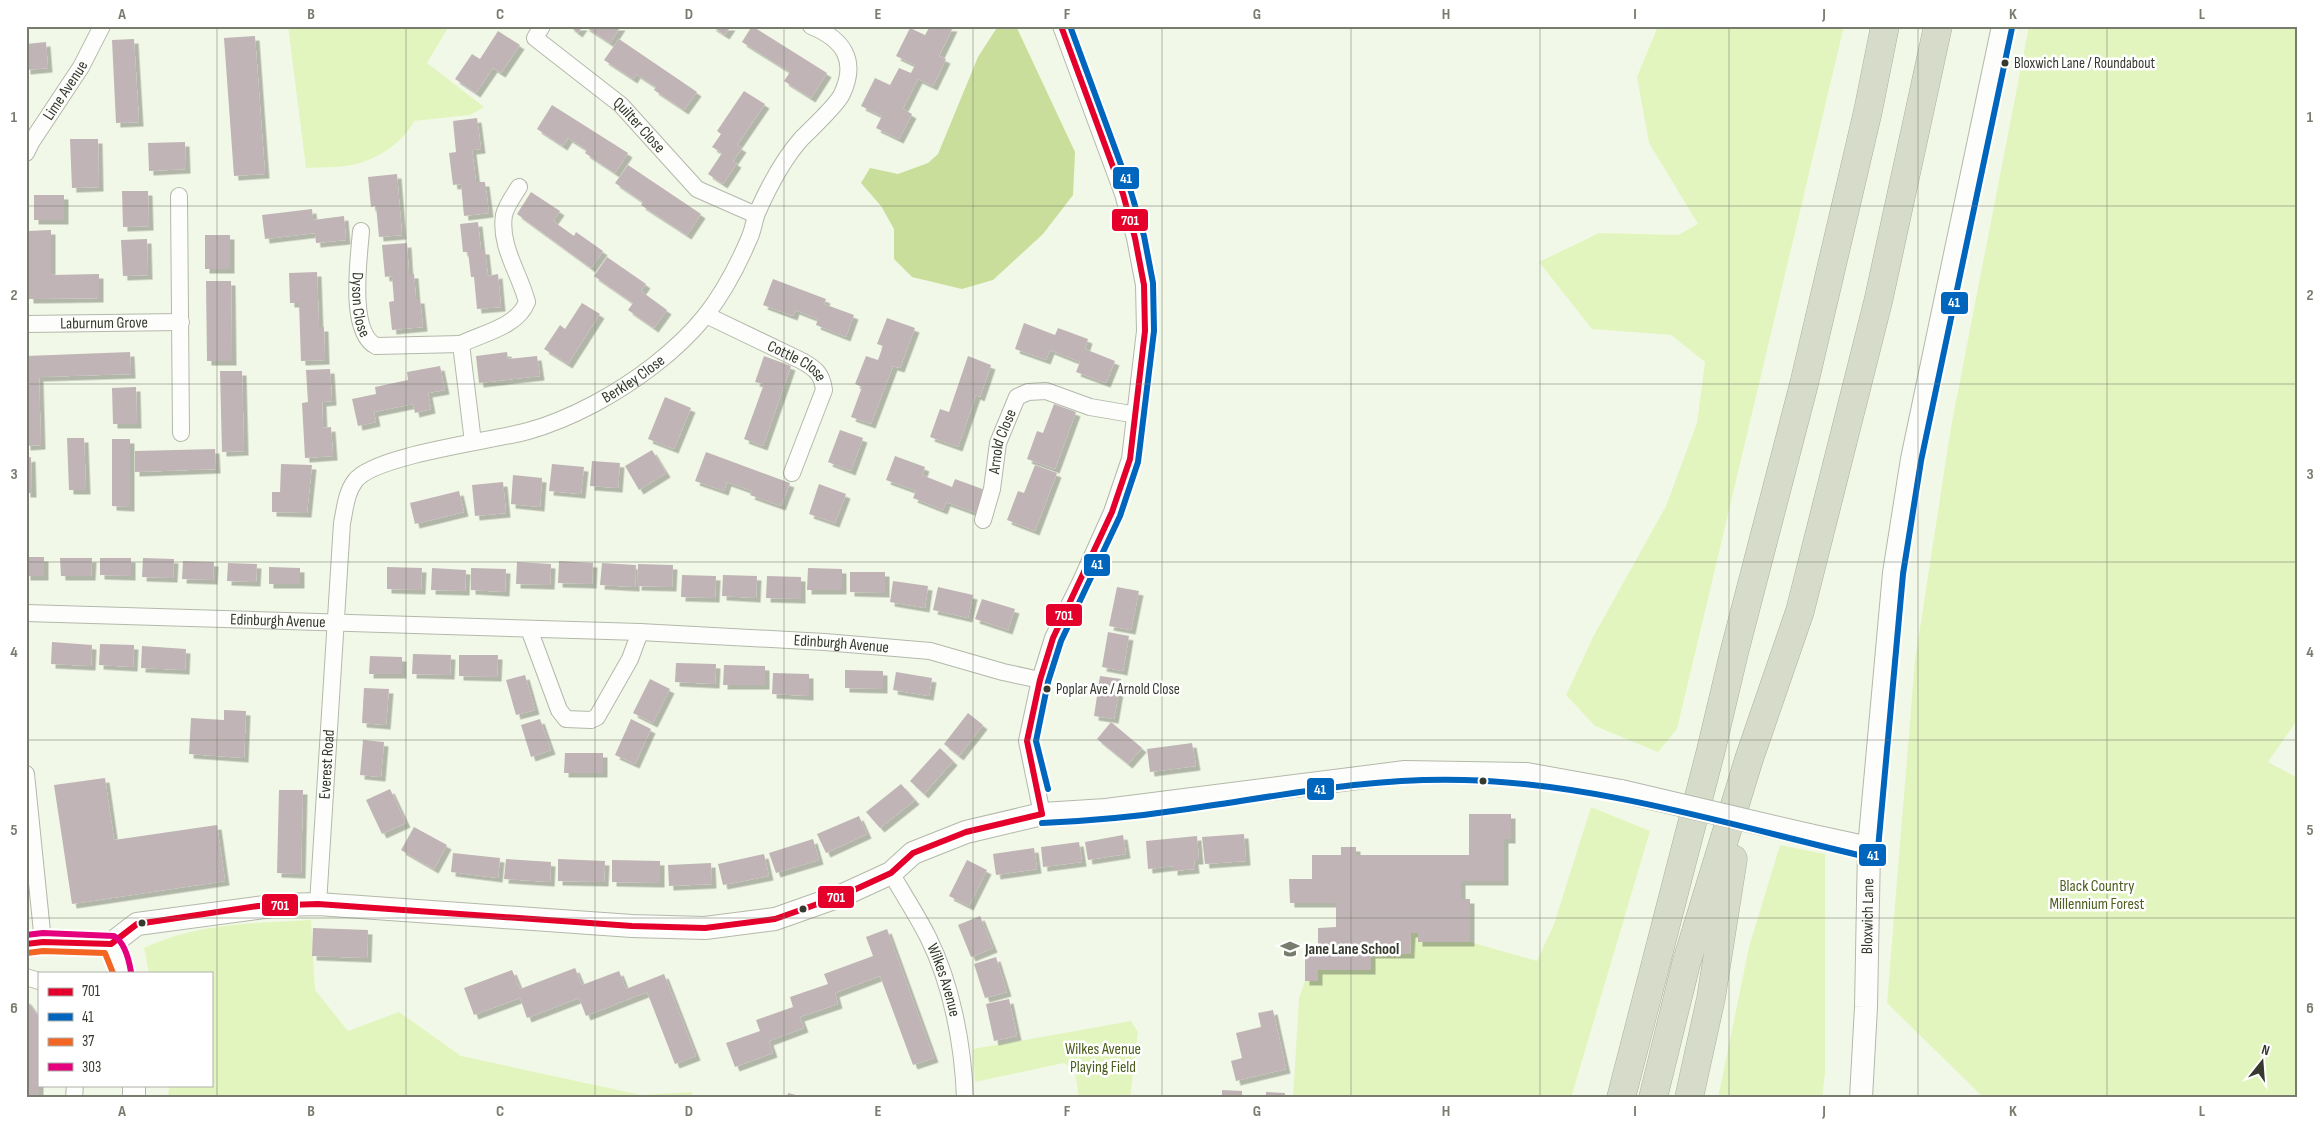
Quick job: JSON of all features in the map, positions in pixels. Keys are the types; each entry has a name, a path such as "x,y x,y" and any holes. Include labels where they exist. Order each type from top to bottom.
{"highway":[{"path":"1622,1098 1804,384 1868,111 1885,26"},
{"path":"1653,1098 1686,964 1749,759 1802,601 1878,302 1938,26"},
{"path":"1606,1098 1711,750"},
{"path":"1689,1098 1711,998 1749,759"}],"street":[{"name":"Lime Avenue","path":"26,153 81,68 102,26"},
{"name":"Quilter Close","path":"542,26 535,38 621,105 697,189 756,215"},
{"name":"Berkley Close","path":"335,624 342,523 348,493 355,481 371,469 473,442 529,431 594,404 648,370 706,315 741,258 751,236 756,215 773,180 792,150 842,95 849,67 846,53 835,38 811,26"},
{"path":"1042,814 1027,741 1040,680 1052,638 1081,581 1112,512 1130,459 1137,415 1145,330 1144,285 1135,238 1123,194 1061,26"},
{"name":"Bloxwich Lane","path":"1860,1098 1866,1008 1869,848 1894,573 1912,458 2003,26"},
{"name":"Dyson Close","path":"362,231 357,270 359,315 363,334 368,342 376,346 461,344 508,324 524,311 527,302 510,257 504,214 519,187"},
{"path":"179,196 181,432"},
{"name":"Cottle Close","path":"706,315 809,365 816,369 822,380 824,390 792,473"},
{"name":"Laburnum Grove","path":"26,324 181,322"},
{"path":"461,344 473,442"},
{"name":"Arnold Close","path":"982,520 992,489 998,443 1017,397 1028,392 1046,391 1090,407 1137,415"},
{"name":"Edinburgh Avenue","path":"26,613 640,632 825,642 930,651 1003,672 1040,680"},
{"name":"Everest Road","path":"318,904 335,624"},
{"path":"529,629 559,710 566,719 591,720 597,717 630,659 640,632"},
{"path":"26,774 35,943 111,944 137,924 258,906 318,904 632,926 705,928 775,919 843,895 891,873 914,853 957,836 1042,814 1098,811 1405,772 1527,774 1621,791 1869,848"},
{"name":"Wilkes Avenue","path":"891,873 928,938 949,994 964,1075 966,1098"},
{"path":"111,944 121,965 122,972"}],"green space":[{"path":"288,26 449,26 427,63 484,107 470,115 414,121 405,135 392,147 376,157 360,163 340,167 306,168"},
{"path":"1658,26 1844,26 1677,729 1658,752 1595,726 1566,695 1593,637 1666,506 1697,423 1705,362 1671,335 1592,329 1539,262 1599,233 1678,235 1698,224 1649,143 1637,77"},
{"name":"Black Country Millennium Forest","path":"2029,26 2298,26 2298,719 2268,762 2298,778 2298,1098 1984,1098 1887,1003 1915,660 1951,427"},
{"path":"1591,807 1650,831 1571,1098 1293,1098 1299,998 1305,981 1318,981 1318,970 1371,970 1371,954 1410,954 1411,933 1418,933 1418,942 1470,942 1537,961 1554,924"},
{"path":"1780,845 1825,854 1825,1073 1822,1098 1718,1098 1749,947"},
{"path":"311,920 315,990 348,1031 399,1012 461,1056 641,1095 692,1092 693,1098 168,1098 169,1086 212,1086 212,972 149,972 144,948 164,940 205,929"},
{"name":"Wilkes Avenue Playing Field","path":"1131,1021 1138,1032 1130,1098 1079,1098 1075,1071 1064,1063 975,1082 973,1049"}],"shaded area":[{"path":"998,26 1016,26 1075,152 1073,195 1043,234 993,280 962,289 912,277 894,259 894,229 881,206 861,183 870,168 898,174 928,163 938,154 978,57"}],"building":[{"path":"569,26 583,26 578,33"},
{"path":"584,26 621,26 610,43"},
{"path":"711,26 731,26 725,35"},
{"path":"752,26 827,73 811,98 784,81 790,72 742,42"},
{"path":"930,26 953,27 939,56 946,59 933,86 918,79 903,109 912,114 899,139 876,128 882,116 861,106 875,78 890,85 899,68 911,73 915,65 896,56 910,28 925,35"},
{"path":"498,31 520,45 501,73 493,68 476,93 455,79 472,54 480,59"},
{"path":"255,36 265,174 234,176 224,38"},
{"path":"134,39 139,122 116,123 112,40"},
{"path":"619,39 697,92 684,110 654,90 656,87 636,74 633,79 604,60"},
{"path":"46,42 48,68 26,70 26,44"},
{"path":"744,91 765,104 737,145 742,148 733,161 737,163 723,184 708,174 722,153 712,147 721,134 717,131"},
{"path":"552,105 628,153 615,173 585,153 587,150 568,138 563,146 537,129"},
{"path":"477,118 481,149 472,150 476,182 485,182 489,213 464,216 461,184 453,185 449,153 456,152 453,121"},
{"path":"70,139 98,139 99,187 72,188"},
{"path":"185,142 186,169 149,171 148,143"},
{"path":"628,165 701,214 687,235 641,205 643,202 615,183"},
{"path":"397,174 402,235 379,237 376,206 371,207 368,177"},
{"path":"122,191 148,191 149,226 123,227"},
{"path":"531,192 560,211 553,221 574,236 576,232 603,251 591,268 517,214"},
{"path":"34,195 64,195 64,220 34,220"},
{"path":"312,209 313,220 344,216 346,240 316,243 315,233 265,239 262,215"},
{"path":"478,222 481,250 485,250 488,276 498,274 501,307 477,309 474,277 471,277 468,252 463,252 460,224"},
{"path":"51,230 51,275 99,274 99,298 29,299 28,231"},
{"path":"205,235 230,235 230,269 205,269"},
{"path":"147,239 148,275 123,276 121,240"},
{"path":"407,243 409,274 414,274 416,299 420,299 423,327 392,330 389,302 394,301 392,276 385,277 382,245"},
{"path":"607,257 646,284 641,291 667,310 654,328 628,310 633,303 594,276"},
{"path":"317,272 319,327 324,327 325,360 301,361 299,303 290,303 289,273"},
{"path":"773,279 826,299 824,304 854,315 846,337 816,325 818,319 795,310 793,316 763,305"},
{"path":"206,281 231,281 232,361 207,361"},
{"path":"582,303 600,314 568,364 544,349 560,325 565,329"},
{"path":"887,318 915,328 900,368 893,366 871,424 851,417 862,387 855,384 866,356 878,360 883,346 877,344"},
{"path":"1024,323 1055,335 1058,328 1088,339 1085,349 1115,361 1106,383 1076,372 1080,362 1050,350 1046,360 1015,349"},
{"path":"130,352 131,374 39,377 41,445 26,446 26,356"},
{"path":"507,352 508,359 537,356 540,376 479,383 476,356"},
{"path":"764,356 791,366 763,446 744,439 764,384 755,382"},
{"path":"968,356 991,365 980,397 976,395 958,447 930,437 940,409 949,412"},
{"path":"440,366 445,390 428,393 431,409 415,413 413,404 374,412 376,422 358,426 352,399 376,394 375,387 408,380 407,372"},
{"path":"330,369 332,401 322,402 323,428 331,427 333,456 305,458 302,403 308,402 306,370"},
{"path":"220,371 242,371 244,451 222,452"},
{"path":"136,387 137,424 113,424 112,388"},
{"path":"665,397 691,408 674,449 648,439"},
{"path":"1054,404 1076,412 1055,469 1027,459 1037,431 1043,433"},
{"path":"840,430 863,438 851,471 828,462"},
{"path":"67,438 84,438 86,490 69,490"},
{"path":"112,439 130,439 130,507 112,506"},
{"path":"215,449 216,469 135,472 135,451"},
{"path":"652,450 666,473 639,490 625,466"},
{"path":"706,452 790,483 781,506 750,495 752,491 727,482 724,491 695,481"},
{"path":"895,456 925,467 922,475 952,487 955,479 985,490 976,513 946,502 943,510 913,498 916,491 886,480"},
{"path":"31,457 32,493 26,493 26,458"},
{"path":"592,461 620,463 618,488 590,486"},
{"path":"281,464 312,465 307,513 272,512 272,492 280,492"},
{"path":"552,464 584,467 581,494 549,491"},
{"path":"1035,465 1057,473 1035,531 1007,520 1018,491 1024,493"},
{"path":"513,475 542,478 540,507 511,504"},
{"path":"503,482 506,513 475,516 472,485"},
{"path":"819,484 846,494 835,523 809,514"},
{"path":"459,491 464,512 415,524 410,503"},
{"path":"26,557 44,557 44,576 26,576"},
{"path":"60,558 92,558 91,576 61,576"},
{"path":"100,558 131,558 131,576 100,575"},
{"path":"143,558 174,559 173,578 142,577"},
{"path":"183,561 214,562 213,580 182,579"},
{"path":"559,561 593,563 592,584 558,583"},
{"path":"517,562 551,564 550,585 516,584"},
{"path":"228,563 257,564 256,582 227,581"},
{"path":"602,563 636,565 635,587 600,585"},
{"path":"638,564 673,565 672,587 637,586"},
{"path":"269,567 300,568 300,584 269,584"},
{"path":"387,567 422,568 421,590 387,589"},
{"path":"432,568 466,570 465,591 431,590"},
{"path":"471,568 506,569 505,592 471,590"},
{"path":"808,568 842,569 842,590 807,590"},
{"path":"850,572 885,572 885,593 850,592"},
{"path":"682,575 716,576 715,598 681,597"},
{"path":"723,575 757,576 756,598 722,596"},
{"path":"767,576 801,577 801,599 766,598"},
{"path":"893,581 928,586 925,608 890,602"},
{"path":"938,587 973,595 968,618 933,610"},
{"path":"1117,587 1139,591 1131,630 1109,626"},
{"path":"982,599 1015,609 1008,630 975,619"},
{"path":"1108,632 1129,636 1123,671 1102,667"},
{"path":"52,642 92,645 91,666 51,664"},
{"path":"100,644 134,645 133,667 99,665"},
{"path":"142,646 186,649 185,670 141,668"},
{"path":"413,654 451,655 450,675 412,674"},
{"path":"459,655 498,655 497,677 459,676"},
{"path":"370,656 402,657 402,674 369,674"},
{"path":"676,663 716,664 715,684 675,682"},
{"path":"724,665 765,666 765,685 723,685"},
{"path":"845,670 883,671 883,689 845,688"},
{"path":"896,672 932,678 929,696 893,690"},
{"path":"773,673 809,674 809,696 772,694"},
{"path":"525,675 535,710 516,715 506,680"},
{"path":"1100,676 1121,679 1114,719 1094,716"},
{"path":"650,679 670,689 653,723 633,713"},
{"path":"364,688 389,689 386,725 362,723"},
{"path":"224,710 246,711 244,758 189,754 191,718 224,720"},
{"path":"968,713 983,725 959,756 944,744"},
{"path":"540,719 551,750 531,757 521,725"},
{"path":"631,719 651,729 635,764 615,755"},
{"path":"1111,722 1142,748 1128,764 1097,739"},
{"path":"363,740 384,742 381,777 360,775"},
{"path":"1192,743 1196,766 1150,772 1147,749"},
{"path":"940,748 953,761 924,794 910,781"},
{"path":"565,753 603,753 603,773 564,773"},
{"path":"105,778 114,840 217,825 225,881 72,904 54,785"},
{"path":"901,784 915,800 880,828 866,812"},
{"path":"390,789 406,823 382,834 366,800"},
{"path":"279,790 303,790 301,874 277,873"},
{"path":"1469,814 1511,814 1511,839 1504,839 1504,881 1461,881 1461,899 1470,899 1470,942 1418,942 1418,933 1411,933 1410,954 1371,954 1371,970 1318,970 1318,981 1305,981 1305,956 1318,956 1318,928 1336,927 1336,903 1290,903 1289,879 1312,879 1312,855 1341,855 1341,847 1356,847 1356,855 1469,855"},
{"path":"859,816 867,834 826,853 817,834"},
{"path":"414,827 447,845 434,869 401,850"},
{"path":"1244,834 1246,861 1205,864 1202,837"},
{"path":"1123,835 1126,854 1088,860 1085,842"},
{"path":"1197,836 1199,860 1194,860 1195,869 1173,871 1173,866 1148,869 1146,841"},
{"path":"813,839 819,860 776,873 769,853"},
{"path":"1079,842 1082,862 1043,867 1041,847"},
{"path":"1034,848 1037,869 996,875 993,854"},
{"path":"453,853 500,858 498,878 451,872"},
{"path":"764,854 769,876 723,885 718,864"},
{"path":"506,859 551,862 550,882 504,879"},
{"path":"558,859 605,861 604,882 558,881"},
{"path":"612,860 660,861 660,883 612,882"},
{"path":"967,860 987,870 969,906 949,896"},
{"path":"711,863 712,884 669,886 668,865"},
{"path":"980,916 993,948 971,957 958,925"},
{"path":"313,928 368,930 367,958 312,956"},
{"path":"887,929 934,1058 913,1065 880,976 835,993 838,1004 800,1017 804,1028 769,1041 773,1053 735,1067 726,1043 760,1031 756,1020 793,1007 790,997 828,984 824,974 873,956 866,937"},
{"path":"996,957 1007,992 985,998 974,964"},
{"path":"575,968 582,985 619,971 626,989 664,974 696,1056 675,1064 647,992 586,1016 579,998 527,1018 520,998 474,1015 464,988 512,970 520,989"},
{"path":"26,999 38,1016 39,1086 39,1098 26,1098"},
{"path":"1009,999 1017,1036 994,1041 986,1004"},
{"path":"1273,1010 1286,1069 1236,1081 1231,1061 1242,1058 1236,1033 1261,1027 1258,1013"},
{"path":"1222,1090 1242,1091 1242,1098 1222,1098"},
{"path":"1266,1092 1285,1093 1285,1098 1266,1098"},
{"path":"788,1093 804,1097 804,1098 787,1098"}],"transit line":[{"name":"701","path":"1042,814 1027,741 1040,680 1053,638 1112,512 1130,459 1145,331 1144,285 1135,238 1123,194 1061,26"},
{"name":"41","path":"1048,789 1036,741 1048,682 1061,641 1120,516 1138,462 1154,331 1153,283 1144,236 1131,192 1070,26"},
{"name":"41","path":"1042,823 1146,815 1357,785 1428,780 1464,780 1515,783 1617,798 1667,808 1867,857 1874,855 1878,849 1903,574 1921,461 2012,28"},
{"name":"701","path":"26,944 43,942 111,944 137,924 258,906 318,904 632,926 705,928 775,919 843,895 891,873 913,853 966,832 1042,814"},
{"name":"303","path":"26,935 43,933 114,936 121,942 131,972"},
{"name":"37","path":"27,953 43,951 105,953 113,972"}],"place":[{"name":"Bloxwich Lane / Roundabout","path":"2005,63"},
{"name":"Poplar Ave / Arnold Close","path":"1047,689"},
{"name":"Jane Lane School","path":"1290,949"}]}
